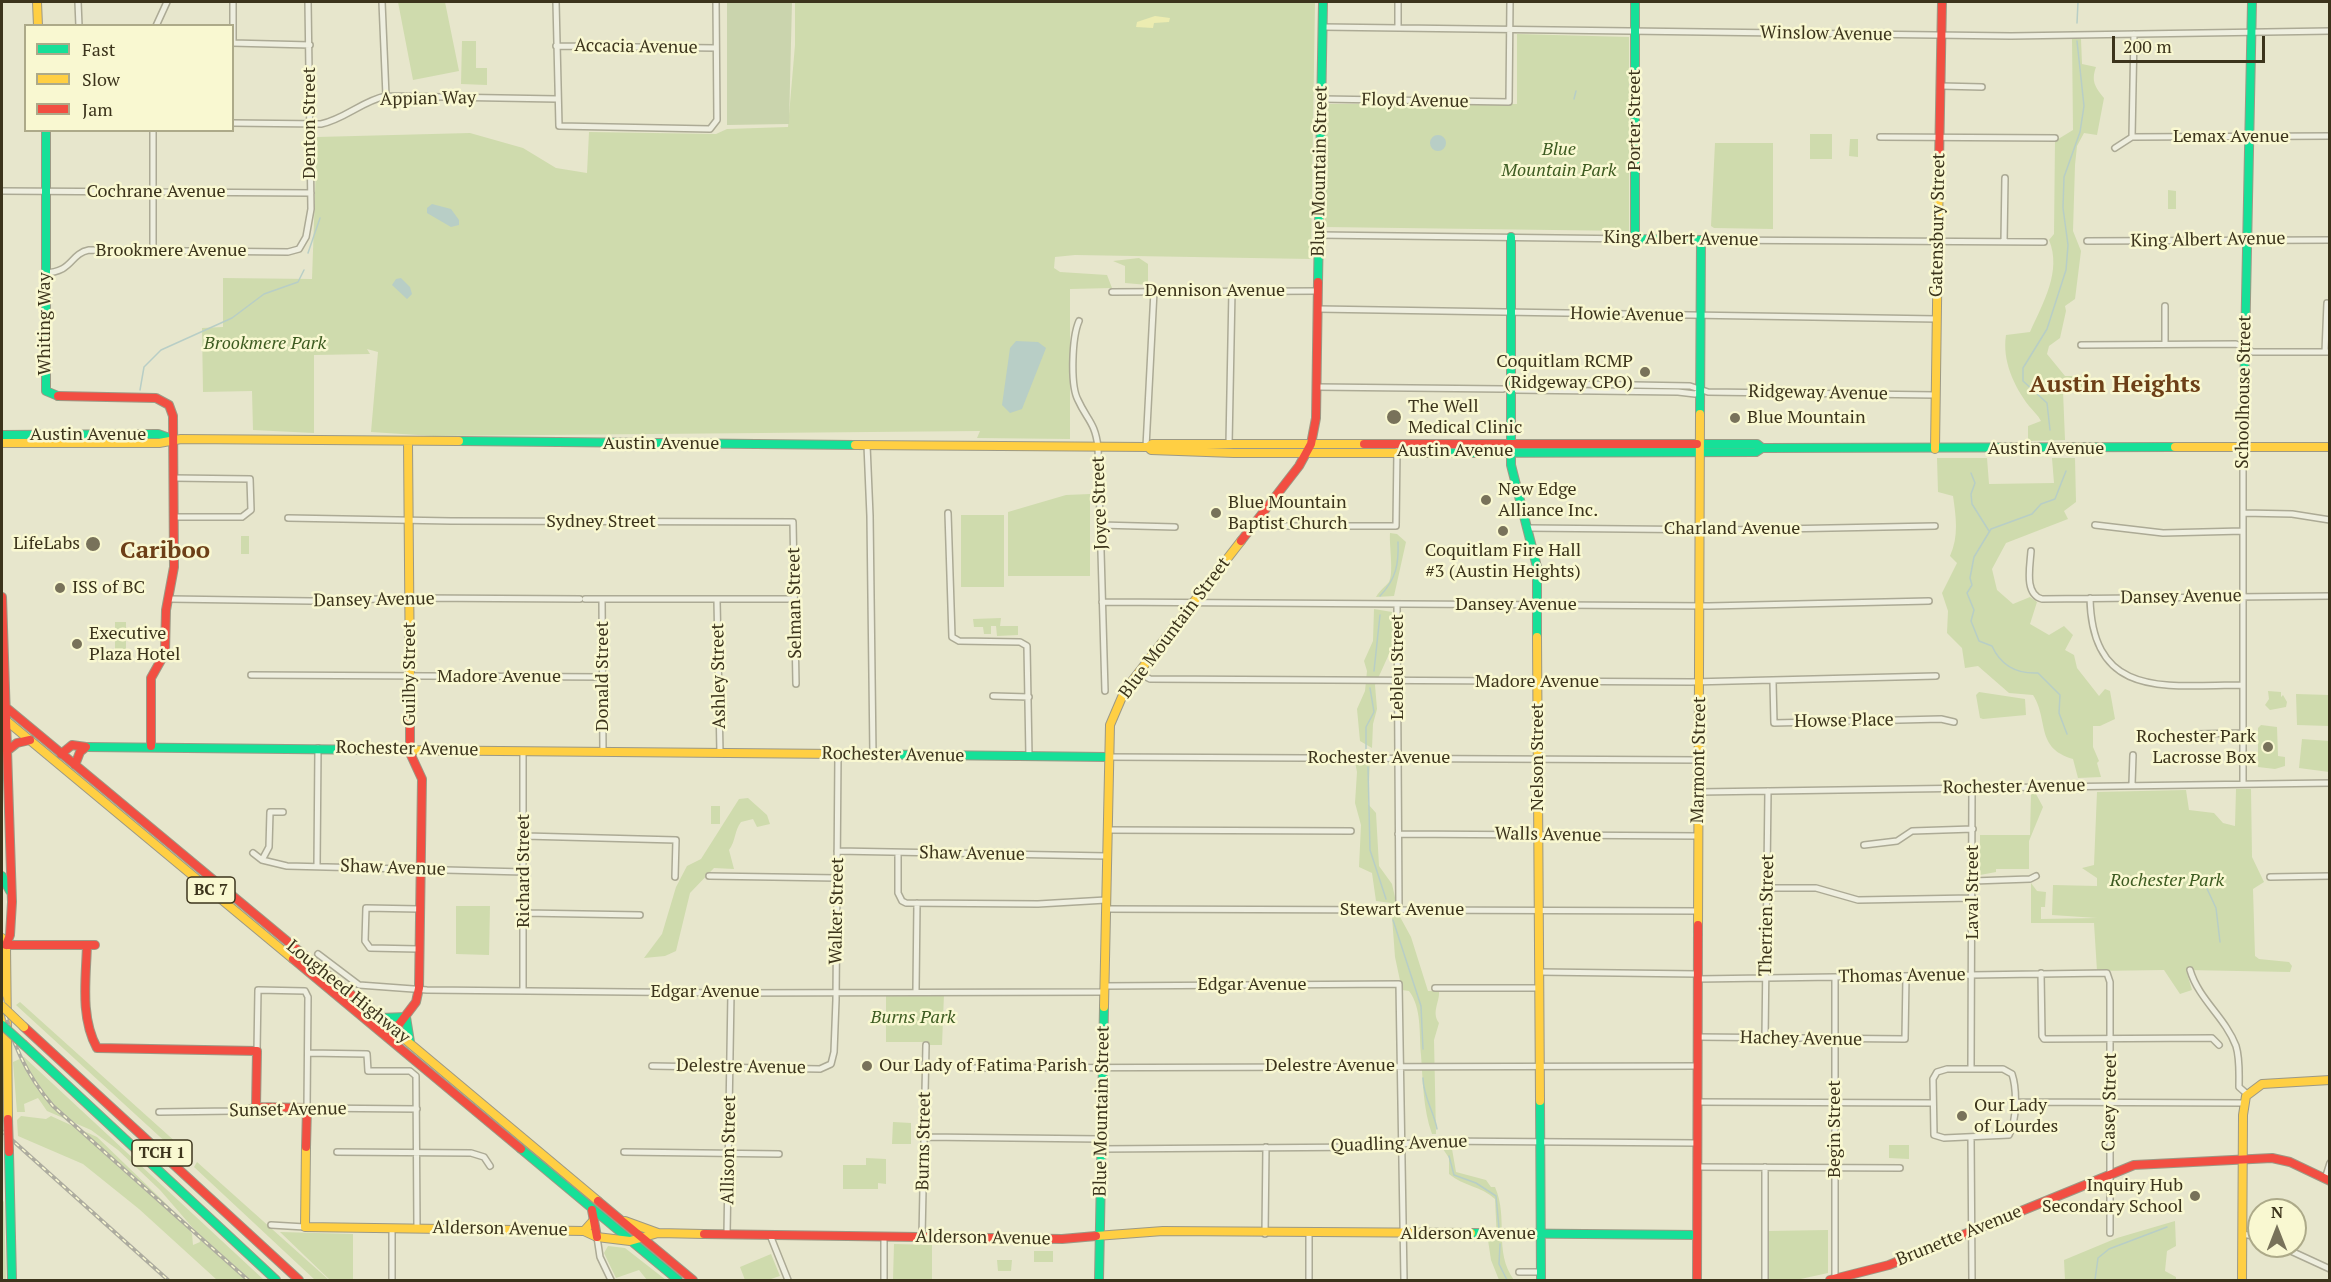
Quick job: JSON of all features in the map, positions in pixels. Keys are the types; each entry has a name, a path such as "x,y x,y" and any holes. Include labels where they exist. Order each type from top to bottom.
{"main road":[{"path":"37,2 38,24"},
{"name":"Blue Mountain Street","path":"1099,1281 1107,757 1112,717 1125,690 1257,521 1310,448 1316,418 1317,387 1323,2"},
{"name":"Porter Street","path":"1635,2 1635,239"},
{"name":"Gatensbury Street","path":"1935,450 1942,2"},
{"name":"Schoolhouse Street","path":"2243,447 2252,2"},
{"name":"Whiting Way","path":"46,132 44,273 47,392 53,396 160,399 173,412 174,439"},
{"name":"Nelson Street","path":"1511,237 1512,473 1537,567 1541,1276"},
{"name":"King Albert Avenue","path":"1635,239 1701,240"},
{"name":"Marmont Street","path":"1697,1281 1701,240"},
{"name":"Austin Avenue","path":"2,443 158,434 174,439 408,442 1098,447 1229,444 1310,448"},
{"name":"Austin Avenue","path":"2,435 73,439"},
{"path":"151,746 151,678 165,652 174,562 174,439"},
{"name":"Guilby Street","path":"388,1037 416,1002 419,988 422,778 413,764 410,749 408,442"},
{"name":"Austin Avenue","path":"1147,447 1151,450 1189,452 1310,448 1702,447 1757,444 1762,448 1935,450 2330,447"},
{"path":"2,597 4,720 7,752 5,816 11,937 4,941"},
{"name":"Lougheed Highway","path":"4,706 410,1042 693,1281"},
{"name":"Lougheed Highway","path":"4,720 243,914 678,1281"},
{"path":"7,752 17,742 30,740"},
{"name":"Rochester Avenue","path":"61,754 71,745 79,743 86,747 1107,757"},
{"path":"75,765 80,752 86,747"},
{"path":"2,876 10,889"},
{"path":"2,900 10,889"},
{"path":"4,941 91,945 88,1020 94,1044 101,1049 257,1051 256,1107"},
{"path":"4,941 12,1281"},
{"name":"TCH 1","path":"2,1006 299,1281"},
{"path":"380,1018 406,1017 410,1042"},
{"name":"TCH 1","path":"2,1024 276,1281"},
{"path":"2242,1281 2244,1103 2247,1094 2264,1083 2330,1080"},
{"name":"Sunset Avenue","path":"256,1107 307,1108"},
{"path":"305,1227 307,1108"},
{"name":"Brunette Avenue","path":"1833,1280 1889,1265 2144,1162 2280,1159 2327,1180"},
{"path":"592,1210 597,1236"},
{"path":"619,1219 660,1233 658,1252"},
{"path":"584,1231 593,1221"},
{"name":"Alderson Avenue","path":"305,1227 584,1231 597,1236 630,1241 660,1233 1062,1239 1135,1231 1402,1235 1697,1235"}],"street":[{"path":"78,2 79,24"},
{"path":"160,24 167,2"},
{"path":"233,2 233,24"},
{"name":"Denton Street","path":"303,244 309,226 311,193 308,2"},
{"path":"382,2 386,96"},
{"path":"556,2 558,125 710,129 717,122 716,2"},
{"path":"1398,2 1398,28"},
{"path":"1510,2 1510,30"},
{"name":"Winslow Avenue","path":"1323,27 1941,34 2330,31"},
{"name":"Floyd Avenue","path":"1322,99 1509,102 1510,30"},
{"path":"2115,148 2132,137 2134,34"},
{"path":"234,43 310,45"},
{"name":"Accacia Avenue","path":"556,46 716,48"},
{"path":"1941,86 1982,87"},
{"name":"Appian Way","path":"234,123 311,124 334,121 368,102 386,96 557,99"},
{"path":"153,132 153,249"},
{"name":"Lemax Avenue","path":"2132,137 2330,136"},
{"path":"1880,137 2055,138"},
{"path":"2004,242 2005,178"},
{"name":"Cochrane Avenue","path":"2,191 311,193"},
{"name":"King Albert Avenue","path":"1319,235 1635,239"},
{"name":"King Albert Avenue","path":"1701,240 2044,242"},
{"name":"King Albert Avenue","path":"2087,241 2330,240"},
{"name":"Brookmere Avenue","path":"44,273 65,270 86,250 288,252 299,249 303,244"},
{"path":"1229,444 1232,290"},
{"path":"1147,447 1154,291"},
{"name":"Dennison Avenue","path":"1112,292 1318,291"},
{"path":"2081,345 2236,344 2253,352 2327,352 2327,303"},
{"path":"2164,344 2165,306"},
{"name":"Howie Avenue","path":"1318,309 1937,319"},
{"name":"Joyce Street","path":"1078,321 1075,334 1074,391 1093,423 1098,447 1105,691"},
{"name":"Ridgeway Avenue","path":"1317,387 1512,387 1521,383 1690,386 1701,391 1935,395"},
{"path":"867,445 873,755"},
{"path":"1257,521 1270,526 1396,526 1400,447"},
{"name":"Schoolhouse Street","path":"2243,447 2243,782"},
{"path":"173,478 250,479 251,510 242,518 173,517"},
{"path":"948,513 954,639 1025,644 1029,697 1029,757"},
{"path":"2243,513 2292,514 2330,520"},
{"name":"Sydney Street","path":"288,518 793,522"},
{"name":"Selman Street","path":"793,522 796,684"},
{"path":"1100,525 1175,527"},
{"path":"2095,525 2158,532 2243,531"},
{"name":"Charland Avenue","path":"1528,528 1701,530 1935,526"},
{"name":"Dansey Avenue","path":"2031,551 2030,588 2034,595 2042,599 2330,596"},
{"name":"Dansey Avenue","path":"169,599 321,601 409,598 794,599"},
{"path":"2090,598 2091,624 2097,642 2115,665 2130,678 2161,686 2243,685"},
{"name":"Donald Street","path":"602,599 603,752"},
{"name":"Ashley Street","path":"717,600 720,753"},
{"name":"Dansey Avenue","path":"1102,602 1700,606 1929,601"},
{"name":"Lebleu Street","path":"1397,604 1399,910"},
{"name":"Madore Avenue","path":"1139,673 1150,679 1538,682 1773,682 1936,676"},
{"name":"Madore Avenue","path":"251,675 603,677"},
{"name":"Howse Place","path":"1773,682 1774,723 1941,719 1954,722"},
{"path":"993,696 1029,697"},
{"path":"2196,734 2243,734"},
{"path":"317,866 318,748"},
{"name":"Richard Street","path":"523,751 525,836 523,990"},
{"name":"Walker Street","path":"830,1066 834,1052 836,992 838,755"},
{"path":"2132,784 2133,755"},
{"name":"Rochester Avenue","path":"1107,757 1700,760"},
{"name":"Rochester Avenue","path":"1699,792 2243,782 2330,783"},
{"name":"Laval Street","path":"1971,1068 1972,787"},
{"name":"Therrien Street","path":"1765,1038 1768,791"},
{"path":"262,860 269,847 270,812 284,812"},
{"path":"1107,830 1350,831"},
{"path":"1864,845 1897,841 1912,831 1973,830"},
{"name":"Walls Avenue","path":"1398,834 1698,836"},
{"path":"525,836 676,840 675,877"},
{"name":"Shaw Avenue","path":"837,851 1107,856"},
{"name":"Shaw Avenue","path":"252,853 262,860 287,866 524,872"},
{"name":"Stewart Avenue","path":"898,853 898,893 902,901 916,903 1399,910 1698,911"},
{"path":"709,876 837,878"},
{"path":"1973,880 2030,879 2036,876"},
{"path":"2270,877 2330,876"},
{"path":"1767,888 1816,888 1858,900 1973,898"},
{"path":"916,903 916,990"},
{"path":"418,949 370,948 365,941 366,908 419,909"},
{"path":"524,913 640,915"},
{"name":"Edgar Avenue","path":"318,954 359,985 419,988 731,993 1400,984 1399,1065"},
{"path":"2190,970 2202,996 2232,1038 2238,1056 2239,1088 2247,1094"},
{"name":"Thomas Avenue","path":"1539,972 1765,978 2107,973"},
{"path":"2041,973 2042,1037 2110,1041 2212,1038 2219,1045"},
{"name":"Casey Street","path":"2107,973 2110,981 2110,1233"},
{"name":"Hachey Avenue","path":"1697,1037 1905,1039 1906,976"},
{"name":"Begin Street","path":"1833,1280 1835,977"},
{"path":"1435,988 1539,988"},
{"path":"257,1051 258,990 301,990 308,993 307,1108"},
{"name":"Allison Street","path":"727,1234 731,993"},
{"name":"Burns Street","path":"922,1237 926,1045"},
{"path":"308,1053 367,1054 368,1071 410,1071 417,1078 417,1228"},
{"path":"1399,1065 1404,1281"},
{"name":"Delestre Avenue","path":"963,1068 1399,1065 1697,1066"},
{"name":"Delestre Avenue","path":"652,1066 820,1069 830,1066"},
{"path":"1971,1068 2010,1071 2014,1079 2014,1102 2013,1126 2009,1135 1944,1138 1934,1135 1933,1079 1937,1072 1971,1068"},
{"path":"1697,1102 1933,1103"},
{"path":"2014,1102 2244,1103"},
{"name":"Sunset Avenue","path":"159,1112 233,1111 256,1107"},
{"name":"Sunset Avenue","path":"307,1108 417,1109"},
{"path":"924,1137 1101,1139"},
{"path":"1971,1137 1971,1281"},
{"name":"Quadling Avenue","path":"1101,1149 1371,1147 1434,1141 1697,1143"},
{"path":"1265,1234 1266,1147"},
{"path":"337,1152 471,1153 484,1157 490,1166"},
{"path":"624,1152 779,1154"},
{"path":"2327,1180 2330,1163"},
{"path":"1697,1167 1900,1168"},
{"path":"1765,1167 1765,1281"},
{"name":"Alderson Avenue","path":"271,1225 305,1227"},
{"path":"392,1228 392,1281"},
{"path":"1309,1234 1309,1281"},
{"path":"2242,1234 2247,1235"},
{"path":"770,1235 788,1281"},
{"path":"597,1236 600,1257 611,1281"},
{"path":"884,1237 884,1281"},
{"path":"2306,1258 2330,1269"},
{"path":"1519,1272 1541,1276"}],"green space":[{"path":"398,2 445,2 459,71 413,80"},
{"name":"Brookmere Park","path":"795,2 1315,2 1311,259 1075,255 1055,257 1054,268 1060,272 1107,275 1112,288 1070,289 1070,439 977,438 980,431 433,436 371,432 378,352 367,349 370,354 314,355 314,433 253,430 252,391 203,392 202,328 223,327 223,278 312,279 317,137 470,133 523,148 556,168 587,173 589,132 716,134 727,129 788,127 795,45"},
{"name":"Blue Mountain Park","path":"1517,34 1629,37 1629,231 1325,227 1326,104 1517,104"},
{"path":"2072,38 2081,39 2082,64 2096,67 2095,84 2104,98 2097,135 2084,133 2077,146 2073,231 2081,251 2075,299 2065,306 2060,338 2049,346 2047,354 2065,376 2087,376 2085,392 2063,391 2065,440 2028,441 2028,426 2041,421 2029,406 2010,373 2005,345 2006,335 2030,332 2052,275 2053,263 2049,240 2054,234 2055,141 2073,130"},
{"path":"462,41 476,41 476,68 487,68 487,85 461,84"},
{"path":"1810,134 1832,134 1832,159 1810,159"},
{"path":"1850,139 1858,139 1858,157 1849,156"},
{"path":"1715,143 1773,143 1773,229 1714,228 1711,226"},
{"path":"2168,190 2176,191 2176,209 2168,209"},
{"path":"1139,258 1148,264 1148,285 1125,283 1125,266 1113,261"},
{"path":"1937,458 1987,458 1989,484 2054,483 2052,458 2075,458 2076,502 2064,511 2068,519 2006,543 1992,569 1997,590 2013,604 2030,597 2037,602 2030,624 2049,635 2064,626 2073,635 2065,650 2074,655 2077,668 2099,696 2105,689 2110,691 2115,719 2100,726 2093,726 2093,747 2099,761 2097,763 2101,777 2078,778 2073,759 2061,754 2048,741 2038,704 2033,695 2009,693 1978,666 1965,668 1962,648 1947,633 1948,611 1942,593 1957,563 1950,556 1955,541 1956,519 1953,496 1938,492"},
{"path":"1090,494 1090,576 1008,576 1008,512 1066,495"},
{"path":"961,515 1004,515 1004,587 961,587"},
{"path":"1390,533 1397,534 1406,542 1394,596 1376,597 1390,578"},
{"path":"241,536 249,536 249,554 241,554"},
{"path":"1374,609 1392,612 1394,643 1375,685 1377,709 1373,724 1372,748 1360,741 1357,709 1365,691 1367,671 1364,661 1373,641"},
{"path":"1001,618 1000,626 1018,626 1018,635 997,636 996,626 991,626 991,634 984,634 983,627 974,627 973,619"},
{"path":"115,622 126,622 126,649 115,649"},
{"path":"2268,691 2281,692 2281,697 2283,695 2287,702 2286,707 2270,710 2265,705 2269,699"},
{"path":"1979,692 2025,699 2026,715 1980,718 1976,695"},
{"path":"2296,694 2329,695 2329,726 2297,725"},
{"name":"Rochester Park Lacrosse Box","path":"2261,725 2277,727 2278,756 2285,757 2285,766 2275,769 2258,767 2258,728"},
{"path":"2302,739 2329,741 2329,772 2299,768"},
{"path":"1370,761 1368,804 1376,813 1379,866 1392,884 1399,915 1411,937 1428,991 1439,991 1436,1015 1439,1023 1434,1040 1436,1134 1432,1134 1425,1105 1418,1013 1409,991 1402,990 1395,957 1391,903 1376,901 1372,873 1359,867 1361,825 1355,803 1357,772 1355,762"},
{"name":"Rochester Park","path":"2236,789 2251,789 2252,857 2264,882 2253,889 2255,956 2259,959 2289,962 2292,966 2290,972 2186,970 2192,990 2180,994 2164,970 2097,971 2094,923 2031,923 2031,883 2037,891 2046,892 2045,907 2041,907 2041,919 2097,918 2052,915 2053,885 2097,886 2097,878 2082,868 2094,865 2097,792 2186,790 2189,810 2214,813 2223,823 2235,826"},
{"path":"2031,794 2036,794 2043,807 2029,841 2029,869 1996,869 1996,872 1980,875 1980,835 2030,835"},
{"path":"748,798 767,815 770,824 757,827 753,819 741,822 729,850 734,869 714,868 690,893 676,951 665,956 644,958 662,934 676,887 687,866 701,859 739,799"},
{"path":"711,806 720,806 720,824 711,824"},
{"path":"456,906 490,906 489,955 456,954"},
{"name":"Burns Park","path":"886,994 944,994 942,1045 926,1045 926,1042 886,1042"},
{"path":"20,1002 188,1153 183,1158 16,1005"},
{"path":"24,1057 264,1280 217,1280 139,1209 83,1164 18,1136 17,1120 21,1116 46,1119 51,1116 97,1137 186,1223 192,1234 193,1245 200,1242 199,1235 160,1190 118,1150 91,1130 47,1111 38,1098 24,1104 25,1112 17,1112 13,1062"},
{"path":"893,1122 911,1123 911,1144 892,1144"},
{"path":"1889,1145 1909,1145 1909,1159 1889,1158"},
{"path":"1443,1149 1452,1149 1456,1172 1486,1180 1491,1187 1495,1187 1501,1211 1504,1258 1514,1280 1499,1280 1491,1260 1488,1240 1497,1239 1495,1199 1449,1174 1449,1158"},
{"path":"866,1158 886,1159 886,1184 878,1183 878,1189 843,1189 843,1165 866,1165"},
{"path":"197,1162 329,1280 315,1280 194,1167"},
{"path":"2,1199 4,1202 6,1280 2,1280"},
{"path":"2175,1221 2176,1246 2167,1251 2165,1271 2176,1277 2176,1280 2065,1280 2064,1260 2117,1238"},
{"path":"1828,1230 1828,1273 1796,1280 1769,1280 1768,1231"},
{"path":"280,1232 353,1234 353,1280 330,1280"},
{"path":"894,1244 932,1245 932,1280 893,1280"},
{"path":"608,1246 625,1248 666,1280 647,1280 639,1270 616,1278 604,1253"},
{"path":"1034,1251 1053,1251 1053,1262 1034,1262"},
{"path":"771,1254 780,1276 768,1280 745,1280 740,1267"},
{"path":"997,1260 1012,1260 1011,1271 998,1271"}],"sand":[{"path":"1155,16 1170,18 1169,22 1154,23 1153,28 1136,27 1137,22"}],"shaded area":[{"path":"727,2 792,2 789,124 727,125"}],"water":[{"path":"1438,135 1444,137 1446,143 1444,149 1438,151 1432,149 1430,143 1432,137"},
{"path":"432,204 451,209 459,220 459,225 451,227 427,213 427,208"},
{"path":"401,278 410,287 412,294 407,299 392,285 396,279"},
{"path":"1016,341 1038,342 1046,348 1022,409 1010,413 1002,405 1010,348"}],"waterway":[{"path":"2077,23 2078,2"},
{"path":"2050,430 2047,403 2023,381 2023,368 2047,329 2066,270 2068,245 2063,208 2064,177 2080,132 2084,106 2077,41"},
{"path":"1574,99 1576,91"},
{"path":"308,253 320,218"},
{"path":"140,390 144,367 161,350 232,318 264,294 298,282 304,270"},
{"path":"2066,471 2055,499 2041,504 2032,514 1991,529 1974,557 1970,578 1972,585 1967,593 1974,610 1971,621 1979,641 1992,646 2000,659 2010,667 2023,672 2038,673 2060,695 2059,713 2067,734"},
{"path":"1971,473 1975,483 1971,494 1972,504 1989,531"},
{"path":"1380,596 1390,583 1395,571 1398,542"},
{"path":"1374,671 1380,615"},
{"path":"1366,749 1366,727 1374,712 1370,688"},
{"path":"1368,767 1370,850 1386,899"},
{"path":"2203,880 2216,908 2220,942"},
{"path":"1393,920 1421,1006 1423,1049"},
{"path":"1423,1078 1437,1129"},
{"path":"1449,1156 1454,1175 1476,1183 1496,1196 1499,1228"},
{"path":"2095,1280 2098,1258 2109,1249 2167,1227"},
{"path":"1500,1244 1499,1264 1507,1280"}],"railway":[{"path":"2,998 9,1027 20,1055 35,1082 53,1106 248,1280"},
{"path":"2,1131 168,1280"}],"traffic: fast":[{"path":"1318,282 1323,2"},
{"path":"1635,2 1635,239 1701,240 1700,414"},
{"path":"2243,447 2252,2"},
{"path":"46,132 46,391 58,396"},
{"path":"1511,237 1511,465 1537,567 1537,637"},
{"path":"2,435 158,434 172,439"},
{"path":"459,441 855,445"},
{"path":"1697,444 1757,444 1762,448 2175,447"},
{"path":"1432,453 1756,452 1762,448"},
{"path":"86,747 387,750"},
{"path":"841,754 1107,757"},
{"path":"2,876 10,891"},
{"path":"1099,1280 1104,1007"},
{"path":"380,1018 406,1017 410,1042"},
{"path":"2,1025 24,1045"},
{"path":"24,1045 276,1280"},
{"path":"1540,1101 1541,1280"},
{"path":"521,1149 678,1280"},
{"path":"9,1152 12,1280"},
{"path":"1471,1233 1697,1235"}],"traffic: slow":[{"path":"37,2 38,24"},
{"path":"1935,449 1939,163"},
{"path":"1698,925 1700,414"},
{"path":"2,443 159,443 181,439 459,441"},
{"path":"408,442 410,686"},
{"path":"855,445 1148,447 1152,444 1364,444"},
{"path":"1148,447 1151,450 1234,453 1432,453"},
{"path":"2175,447 2330,447"},
{"path":"1104,1007 1110,725 1125,690 1241,541"},
{"path":"1537,637 1540,1101"},
{"path":"2,717 293,959"},
{"path":"387,750 841,754"},
{"path":"2,938 6,945 8,1119"},
{"path":"2,1006 24,1027"},
{"path":"370,1010 598,1201"},
{"path":"2242,1280 2243,1115 2246,1096 2262,1084 2330,1080"},
{"path":"306,1147 305,1227 584,1231 597,1237 630,1241 658,1233 704,1234"},
{"path":"584,1231 593,1221"},
{"path":"625,1221 658,1233"},
{"path":"1096,1236 1163,1231 1471,1233"}],"traffic: jam":[{"path":"1939,163 1942,2"},
{"path":"1241,541 1299,466 1311,444 1316,418 1318,282"},
{"path":"58,396 156,398 169,405 173,416 174,567 166,610 165,653 151,678 151,746"},
{"path":"1364,444 1697,444"},
{"path":"2,597 12,902 10,935 6,945"},
{"path":"391,1035 416,1002 419,988 422,779 410,753 410,686"},
{"path":"2,704 370,1010"},
{"path":"7,751 17,743 30,740"},
{"path":"61,754 72,745 86,747 80,752 75,765"},
{"path":"1697,1280 1698,925"},
{"path":"6,945 95,945"},
{"path":"87,945 86,1011 97,1048 257,1051 256,1107 307,1108 306,1147"},
{"path":"293,959 521,1149"},
{"path":"24,1027 299,1280"},
{"path":"8,1119 9,1152"},
{"path":"1830,1280 1889,1265 2134,1165 2272,1158 2290,1162 2330,1181"},
{"path":"598,1201 693,1280"},
{"path":"592,1210 597,1237"},
{"path":"704,1234 1062,1239 1096,1236"}],"place":[{"name":"Coquitlam RCMP (Ridgeway CPO)","path":"1645,372"},
{"name":"The Well Medical Clinic","path":"1394,417"},
{"name":"Blue Mountain","path":"1735,418"},
{"name":"New Edge Alliance Inc.","path":"1486,500"},
{"name":"Blue Mountain Baptist Church","path":"1216,513"},
{"name":"Coquitlam Fire Hall #3 (Austin Heights)","path":"1503,531"},
{"name":"LifeLabs","path":"93,544"},
{"name":"ISS of BC","path":"60,588"},
{"name":"Executive Plaza Hotel","path":"77,644"},
{"name":"Rochester Park Lacrosse Box","path":"2268,747"},
{"name":"Our Lady of Fatima Parish","path":"867,1066"},
{"name":"Our Lady of Lourdes","path":"1962,1116"},
{"name":"Inquiry Hub Secondary School","path":"2195,1196"}],"district":[{"name":"Austin Heights","path":"2115,385"},
{"name":"Cariboo","path":"165,551"}]}
